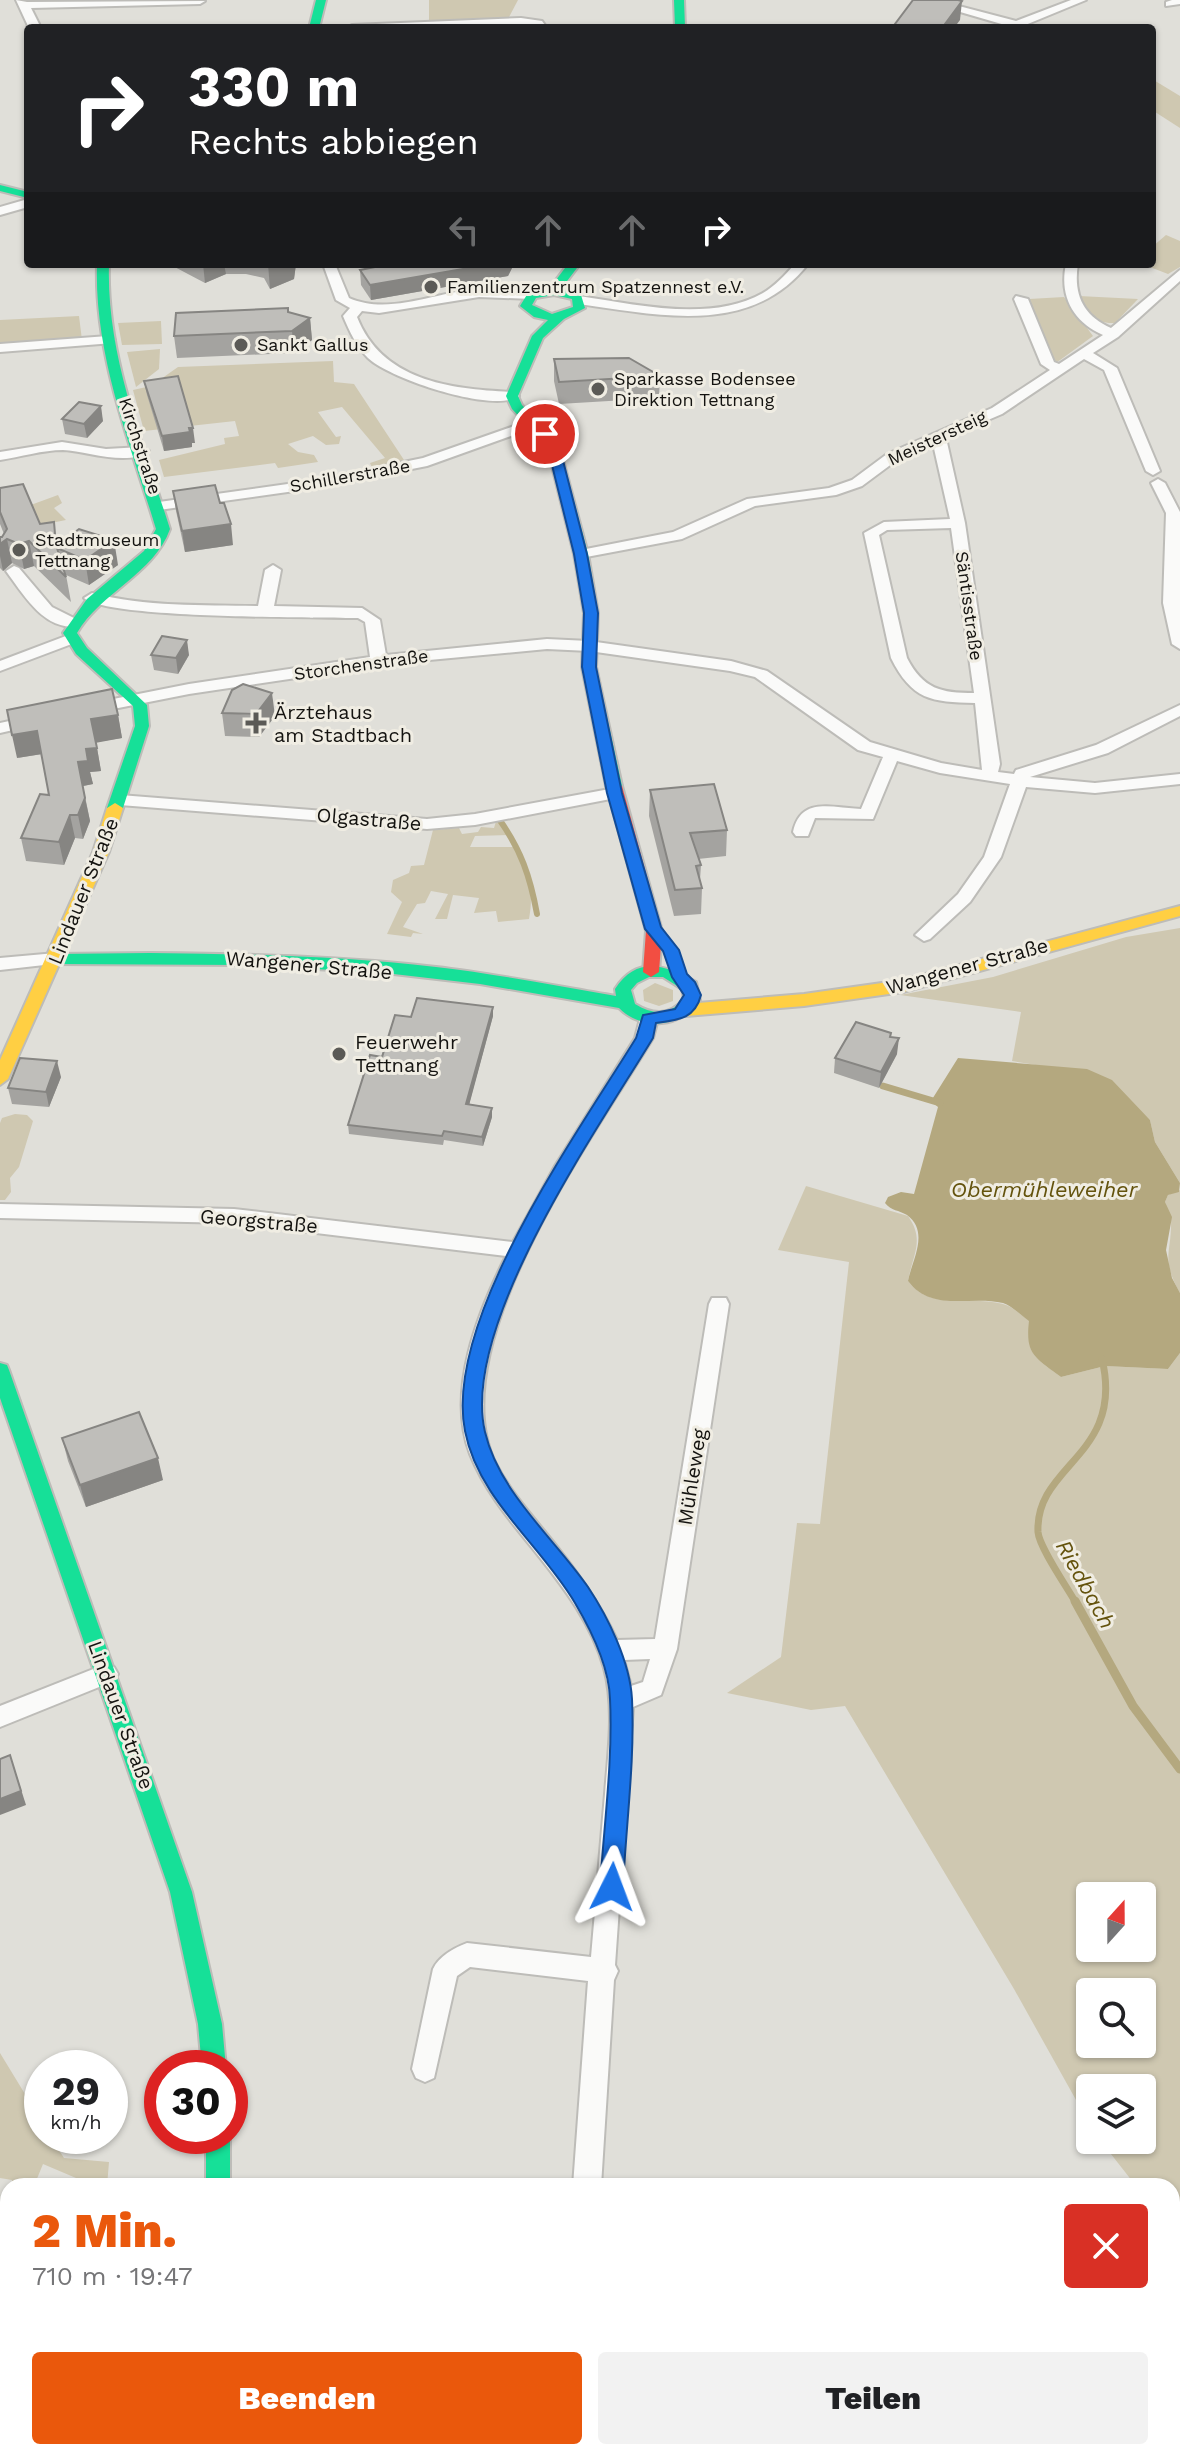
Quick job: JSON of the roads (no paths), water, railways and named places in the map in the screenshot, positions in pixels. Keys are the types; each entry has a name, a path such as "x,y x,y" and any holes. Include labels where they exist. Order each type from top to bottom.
{"main road":[{"path":"315,24 321,0"},
{"path":"679,0 680,24"},
{"path":"0,188 24,194"},
{"name":"Kirchstraße","path":"72,631 92,598 158,544 163,526 108,340 102,306 103,268"},
{"path":"531,304 571,288"},
{"path":"571,288 559,317 538,336 512,396 516,406 553,445 581,554 591,613 589,667 615,793 654,931 651,972"},
{"path":"531,304 559,317"},
{"path":"531,304 538,336"},
{"path":"72,631 134,699"},
{"name":"Lindauer Straße","path":"0,1079 56,959 120,800 142,726 142,716 134,699"},
{"name":"Wangener Straße","path":"686,1010 750,1002 804,1000 903,986 1180,911"},
{"path":"654,931 671,950 685,981 692,1000 686,1010 671,1018 649,1019 631,1011 624,1003 623,989 627,983 651,972 685,981"},
{"name":"Wangener Straße","path":"56,959 258,959 560,991 624,1003"},
{"name":"Wangener Straße","path":"685,981 750,1002"},
{"name":"Wangener Straße","path":"560,991 627,983"},
{"name":"Lindauer Straße","path":"0,1370 181,1892 207,2009 212,2050"},
{"path":"218,2154 218,2178"}],"street":[{"path":"924,0 1004,24"},
{"path":"1016,24 1081,0"},
{"path":"33,24 22,3 200,1"},
{"path":"466,24 521,21 532,24"},
{"path":"0,211 24,204"},
{"path":"331,268 343,300 359,307 379,309 492,294 531,304"},
{"path":"571,288 619,306 700,309 751,303 777,290 798,268"},
{"path":"1072,268 1070,295 1076,307 1091,325 1113,334"},
{"name":"Meistersteig","path":"581,554 677,536 752,502 845,487 892,457 997,411 1113,334 1180,274"},
{"path":"1021,299 1048,364 1058,369"},
{"path":"359,307 350,316 355,333 373,354 391,368 439,387 512,396"},
{"path":"0,348 108,340"},
{"path":"1084,354 1110,368 1173,513 1177,552 1171,603 1180,644"},
{"name":"Schillerstraße","path":"159,506 316,484 427,462 534,423"},
{"name":"Säntisstraße","path":"939,437 958,523 992,764 989,777"},
{"path":"0,456 62,446 106,453 142,451"},
{"path":"958,523 884,526 871,533 899,658 906,676 915,687 930,696 982,698"},
{"path":"265,611 273,570"},
{"path":"0,666 72,631 31,594 14,571"},
{"path":"92,598 108,603 175,609 369,616 379,661"},
{"name":"Storchenstraße","path":"0,728 134,699 379,661 547,644 589,646 731,666 761,674 839,732 891,756 989,777 1095,788 1180,779"},
{"path":"924,935 964,898 992,857 1004,830 1016,782 1022,774 1102,749 1180,710"},
{"path":"802,832 805,817 812,813 867,815 891,756"},
{"name":"Olgastraße","path":"120,800 427,824 464,823 568,798 615,793"},
{"path":"0,964 56,959"},
{"path":"587,2178 605,1971 621,1697 609,1650 582,1595 490,1473 474,1430 474,1381 481,1348 517,1250 644,1038 649,1019"},
{"name":"Georgstraße","path":"0,1211 234,1216 517,1250"},
{"name":"Mühleweg","path":"621,1697 638,1696 653,1688 665,1649 719,1304"},
{"path":"609,1650 665,1649"},
{"path":"0,1717 106,1674"},
{"path":"425,2069 446,1969 467,1955 605,1971"}],"water":[{"name":"Obermühleweiher","path":"958,1058 1087,1069 1112,1080 1150,1120 1155,1142 1180,1183 1179,1192 1168,1195 1165,1202 1172,1217 1166,1250 1172,1278 1180,1293 1180,1353 1168,1369 1105,1366 1061,1377 1034,1354 1029,1341 1029,1321 1010,1306 990,1301 940,1300 928,1297 908,1281 918,1246 917,1230 907,1215 885,1203 888,1197 901,1192 914,1194 938,1107 931,1101"}],"waterway":[{"path":"499,819 524,864 537,914"},
{"path":"883,1086 940,1103"},
{"name":"Riedbach","path":"1076,1603 1048,1557 1038,1532 1041,1509 1050,1490 1091,1438 1101,1417 1106,1391 1102,1359"},
{"name":"Riedbach","path":"1075,1601 1133,1706 1180,1769"}],"place":[{"name":"Familienzentrum Spatzennest e.V.","path":"431,287"},
{"name":"Sankt Gallus","path":"241,345"},
{"name":"Sparkasse Bodensee Direktion Tettnang","path":"598,389"},
{"name":"Stadtmuseum Tettnang","path":"19,550"},
{"name":"Ärztehaus am Stadtbach","path":"256,723"},
{"name":"Feuerwehr Tettnang","path":"339,1054"}]}
